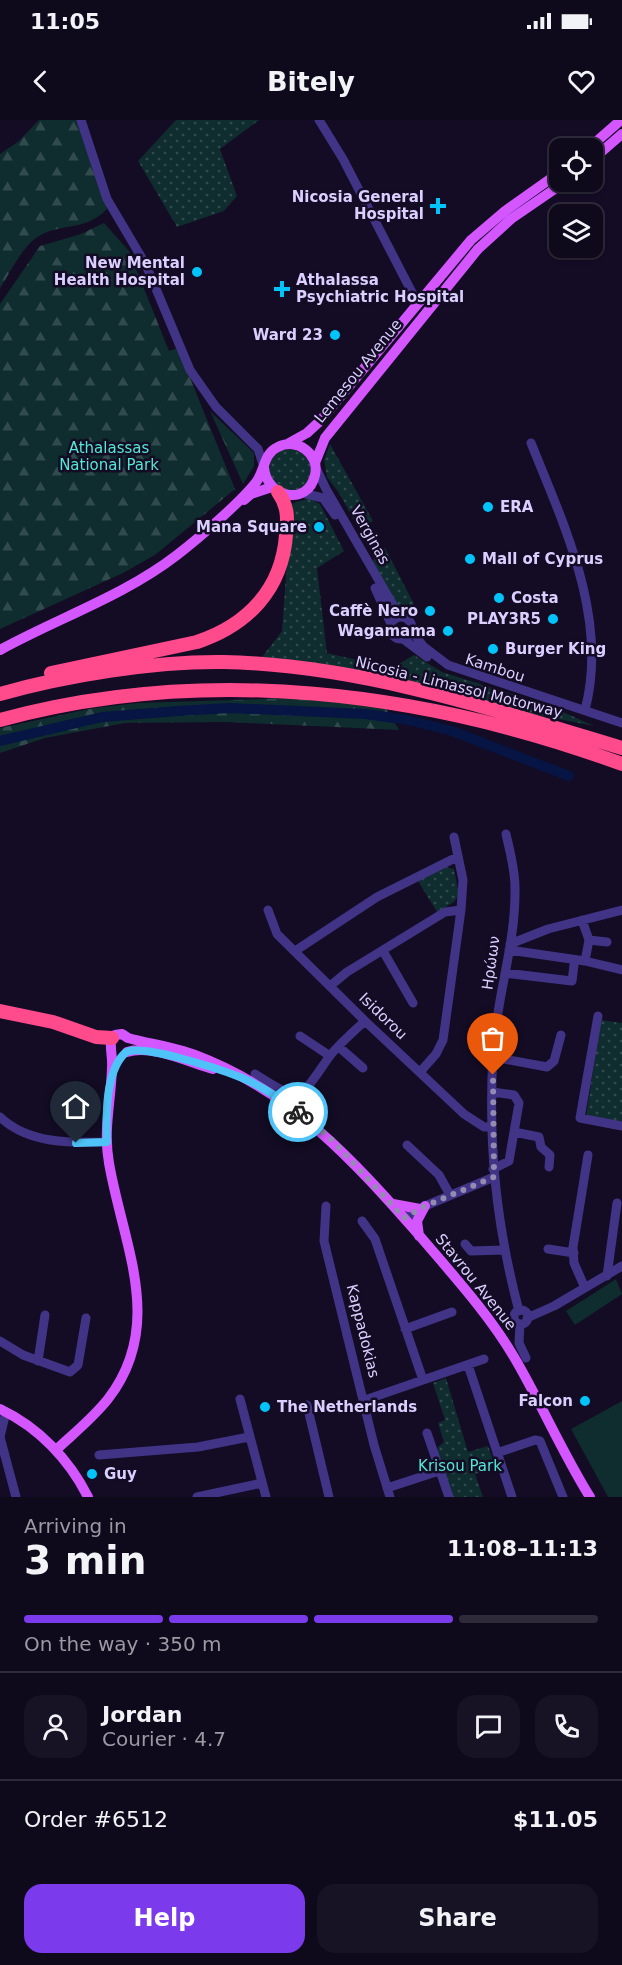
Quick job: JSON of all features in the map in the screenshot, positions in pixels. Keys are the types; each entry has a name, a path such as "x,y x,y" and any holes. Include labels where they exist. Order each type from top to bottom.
{"highway":[{"path":"5,692 44,675 197,642 218,634 245,616 269,592 283,560 287,514 285,502 275,490"},
{"name":"Nicosia - Limassol Motorway","path":"5,692 69,678 162,665 225,662 375,680 526,719 622,748"},
{"path":"0,720 70,704 142,694 274,690 378,699 503,727 570,745 622,764"},
{"path":"526,719 622,739"},
{"path":"503,727 622,774"},
{"path":"0,1011 53,1022 112,1044"}],"main road":[{"path":"600,138 621,120"},
{"path":"603,152 618,142 622,134"},
{"name":"Lemesou Avenue","path":"289,444 307,433 320,421 459,254 487,225 549,180"},
{"name":"Lemesou Avenue","path":"316,465 325,438 464,265 494,234 551,192"},
{"path":"0,650 160,568 205,531 257,480 266,458 274,449 289,444 305,449 316,465 313,482 302,493 295,495 275,490 251,494 213,530 151,581 0,655"},
{"path":"264,467 265,474 275,490"},
{"path":"56,1450 96,1413 114,1390 128,1363 136,1336 138,1292 116,1197 107,1142 106,1117 111,1079 112,1044 119,1034 128,1038 130,1046 111,1079"},
{"name":"Stavrou Avenue","path":"128,1038 194,1054 239,1076 296,1110 329,1137 404,1218 501,1337 590,1497"},
{"path":"112,1044 116,1053 126,1053"},
{"name":"Stavrou Avenue","path":"126,1053 139,1050 152,1051 239,1076"},
{"path":"390,1203 401,1208 422,1208 417,1221 419,1236"},
{"path":"3,1410 42,1436 56,1450 71,1468 88,1497"}],"street":[{"path":"81,120 107,199 146,265 190,370 216,407 258,449 264,467"},
{"path":"319,120 348,168 418,304"},
{"path":"237,427 264,446 274,449"},
{"path":"531,443 585,595 592,633 593,667 585,711"},
{"name":"Verginas","path":"316,465 326,489 400,617"},
{"name":"Verginas","path":"302,493 323,498 331,507 385,607 391,624"},
{"path":"400,617 410,621 412,631 403,639 394,637 391,624 400,617"},
{"name":"Kambou","path":"412,631 423,646 448,665 622,723"},
{"name":"Kambou","path":"403,639 437,664 452,670 585,711"},
{"name":"Ηρώων","path":"506,834 515,889 493,1057 492,1127 494,1173 503,1250 519,1311 514,1318 524,1321"},
{"path":"420,1072 436,1054 443,1040 463,880 454,837"},
{"path":"295,951 376,897 457,857"},
{"name":"Isidorou","path":"268,910 277,934 365,1020 473,1121 484,1127 492,1127"},
{"path":"330,986 445,912 461,910"},
{"path":"509,947 582,920 622,910"},
{"path":"582,920 589,940 585,961"},
{"path":"589,940 607,942"},
{"path":"509,947 622,970"},
{"path":"383,951 414,1003"},
{"path":"505,973 572,981 574,965"},
{"path":"598,1016 580,1118 622,1126"},
{"path":"255,1074 281,1091 299,1093 316,1080 330,1056 365,1020"},
{"path":"493,1057 547,1067 554,1061 561,1035"},
{"path":"300,1036 330,1056"},
{"path":"339,1047 363,1068"},
{"path":"404,1218 494,1173 509,1161 518,1098 514,1095 493,1092"},
{"path":"0,1117 20,1131 52,1141 107,1142"},
{"path":"514,1132 539,1137 541,1147 550,1155 549,1167"},
{"path":"407,1145 439,1175 450,1195"},
{"path":"585,1288 574,1263 574,1253 588,1155"},
{"path":"607,1276 617,1203"},
{"name":"Kappadokias","path":"326,1206 324,1241 388,1492"},
{"path":"362,1221 375,1239 423,1380"},
{"path":"465,1244 471,1251 503,1250"},
{"path":"548,1249 574,1253"},
{"path":"526,1358 519,1343 524,1321 622,1266"},
{"path":"405,1329 452,1312"},
{"path":"38,1361 45,1315"},
{"path":"0,1341 38,1361 70,1371 75,1370 78,1365 86,1318"},
{"path":"365,1400 484,1359"},
{"path":"468,1365 512,1497"},
{"path":"240,1399 266,1497"},
{"path":"307,1405 329,1497"},
{"path":"3,1410 0,1437 16,1497"},
{"path":"428,1433 449,1497"},
{"path":"99,1455 198,1447 249,1437"},
{"path":"497,1453 535,1440 540,1441 563,1497"},
{"path":"388,1492 439,1471"},
{"path":"197,1497 262,1483"}],"green space":[{"path":"39,120 78,120 107,209 91,221 56,229 33,240 0,288 0,154 19,141"},
{"path":"176,120 259,120 220,149 237,196 224,211 177,227 138,161"},
{"name":"Athalassas National Park","path":"104,223 129,251 169,351 178,348 235,489 155,555 123,573 0,629 0,304 40,246 81,234"},
{"path":"210,411 254,453 254,466 243,484"},
{"path":"330,444 373,521 359,529 339,493 327,477 324,460"},
{"path":"290,449 305,455 311,470 305,485 290,491 275,485 269,470 275,455"},
{"path":"309,498 320,504 344,551 317,568 327,653 392,668 414,655 442,672 550,706 594,726 259,661 282,631 291,504"},
{"path":"385,548 414,604 407,608 410,613 400,609 373,562 375,553"},
{"path":"292,698 385,707 399,730 225,722 125,723 45,738 0,753 0,728 94,708 138,703"},
{"path":"446,867 454,869 459,895 454,902 437,912 418,881"},
{"path":"601,1020 622,1023 622,1122 586,1116"},
{"path":"616,1279 622,1294 575,1325 566,1311"},
{"name":"Krisou Park","path":"446,1378 468,1452 488,1446 496,1467 475,1474 483,1497 453,1497 437,1452 438,1447 444,1442 438,1423 445,1420 433,1383"},
{"path":"622,1401 622,1497 608,1497 571,1429"}],"waterway":[{"path":"0,741 102,717 178,711 229,708 366,714 408,720 452,731 569,776"}],"way so far":[{"path":"298,1112 329,1137 404,1218 425,1206 494,1177 493,1075"}],"place":[{"name":"Nicosia General Hospital","path":"438,206"},
{"name":"New Mental Health Hospital","path":"197,272"},
{"name":"Athalassa Psychiatric Hospital","path":"282,289"},
{"name":"Ward 23","path":"335,335"},
{"name":"ERA","path":"488,507"},
{"name":"Mana Square","path":"319,527"},
{"name":"Mall of Cyprus","path":"470,559"},
{"name":"Costa","path":"499,598"},
{"name":"Caffè Nero","path":"430,611"},
{"name":"PLAY3R5","path":"553,619"},
{"name":"Wagamama","path":"448,631"},
{"name":"Burger King","path":"493,649"},
{"name":"Falcon","path":"585,1401"},
{"name":"The Netherlands","path":"265,1407"},
{"name":"Guy","path":"92,1474"}],"route":[{"path":"76,1143 107,1142 106,1117 111,1079 125,1054 139,1050 152,1051 239,1076 298,1112"}]}
